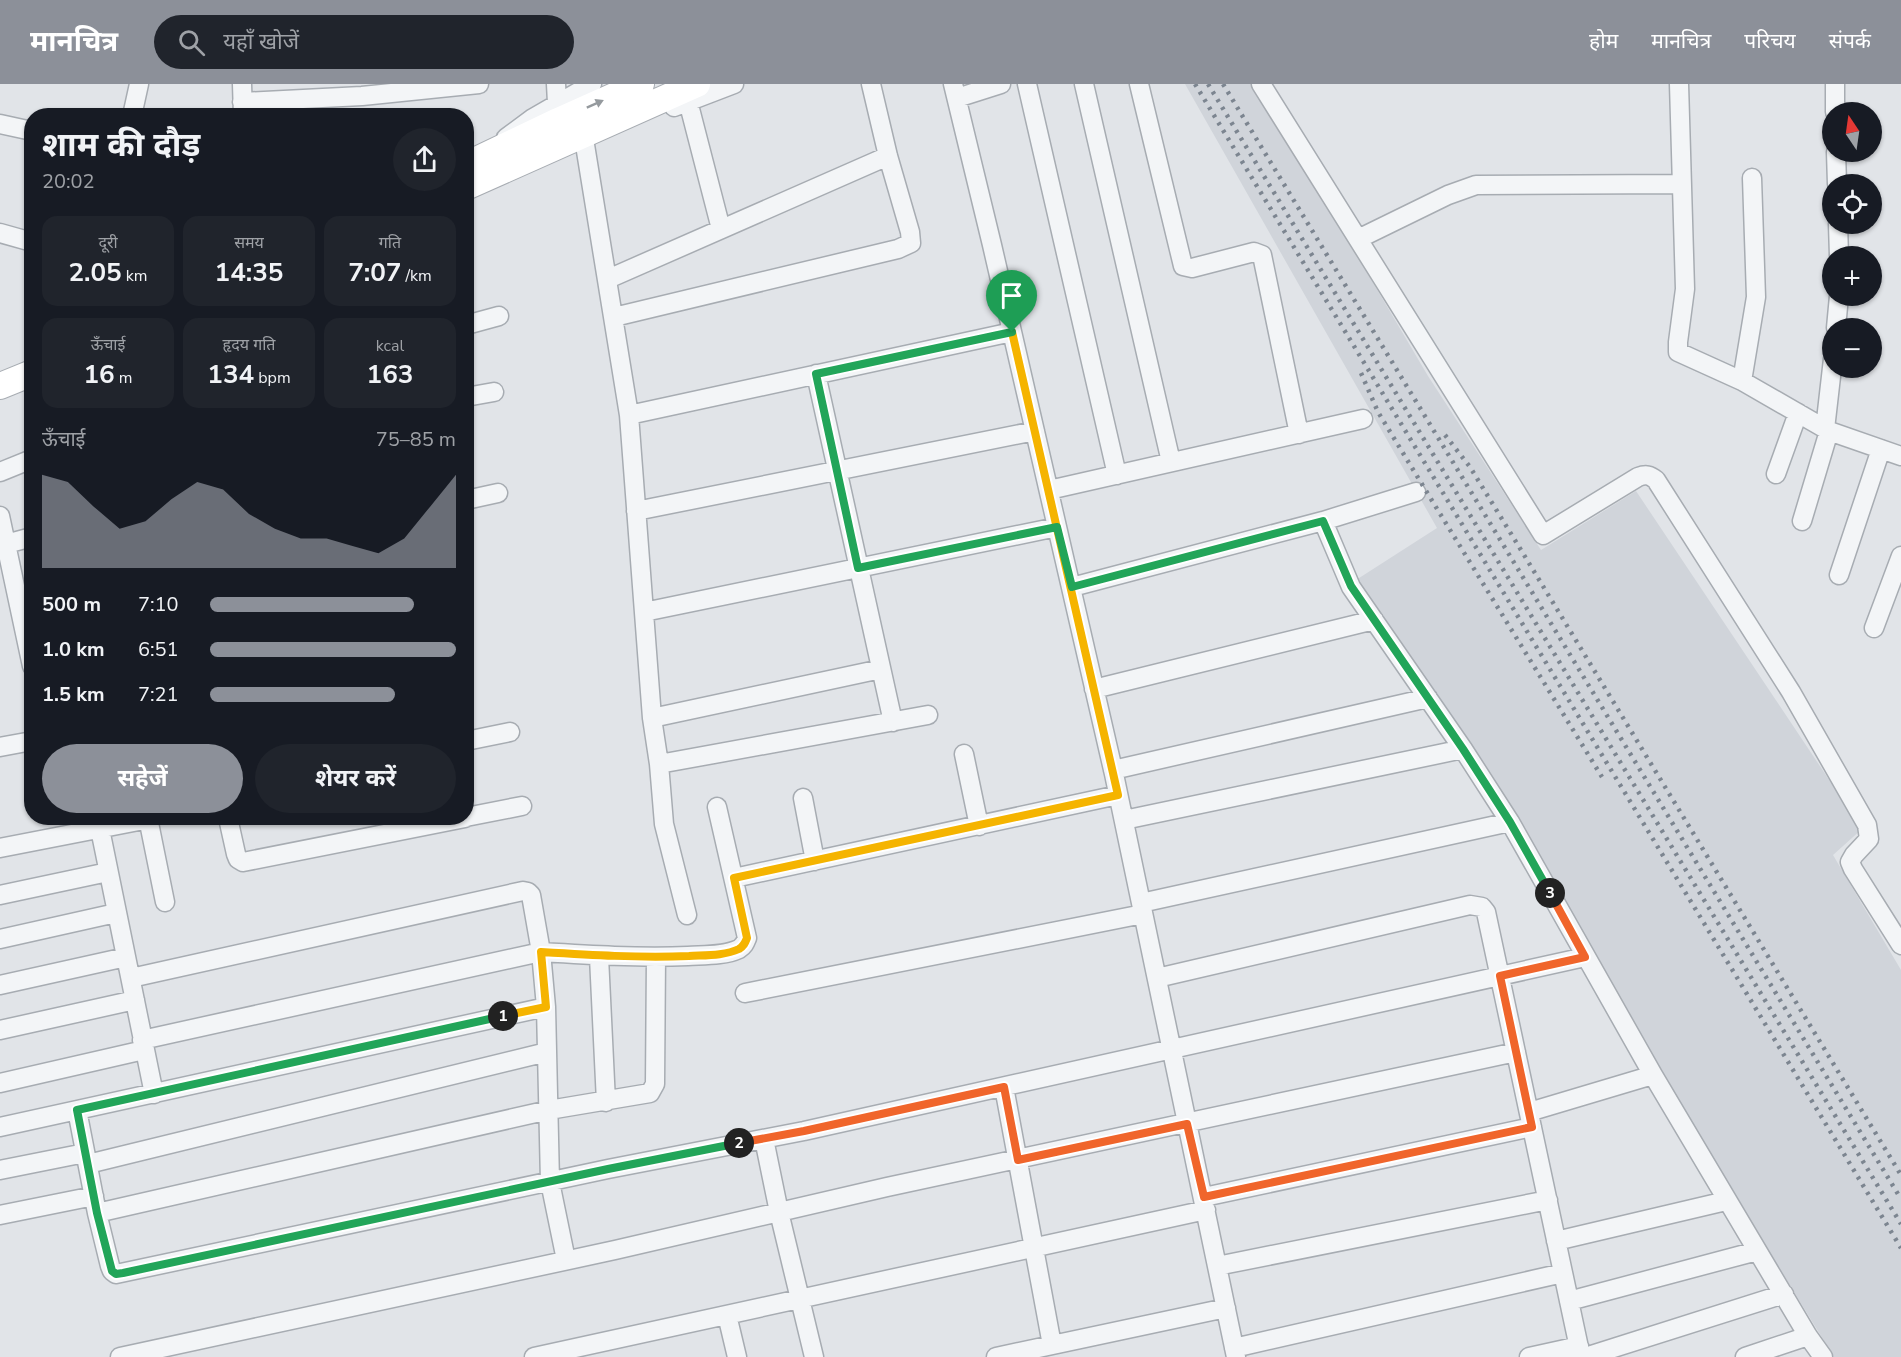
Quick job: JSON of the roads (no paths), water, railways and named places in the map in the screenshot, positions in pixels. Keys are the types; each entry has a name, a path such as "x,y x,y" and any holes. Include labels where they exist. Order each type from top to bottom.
{"street":[{"path":"134,108 139,84"},
{"path":"243,100 362,96 478,84"},
{"path":"556,84 557,104"},
{"path":"489,154 520,126 592,84"},
{"path":"474,161 558,120 641,84"},
{"path":"474,184 693,93 734,84"},
{"path":"614,317 906,247 911,243 912,238 888,156 871,84"},
{"path":"1001,84 955,91 1113,770 1235,1352 1563,1273"},
{"path":"1027,84 1117,475"},
{"path":"1084,84 1171,462"},
{"path":"1139,84 1183,266 1192,268 1254,252 1262,255 1299,434"},
{"path":"1261,84 1543,535 1638,477 1650,475 1656,480 1791,692 1867,825 1869,839 1850,862 1899,939"},
{"path":"1679,84 1685,289 1678,352 1742,381 1827,430 1901,456"},
{"path":"1835,84 1835,102"},
{"path":"474,190 492,186 585,145 693,93"},
{"path":"693,93 722,229"},
{"path":"0,124 24,129"},
{"path":"585,145 629,415 652,718 664,824 687,915"},
{"path":"608,279 888,156"},
{"path":"1742,381 1756,297 1752,178"},
{"path":"1358,239 1476,184 1682,184"},
{"path":"0,233 24,240"},
{"path":"474,323 499,316"},
{"path":"629,415 1012,332"},
{"path":"816,374 893,723"},
{"path":"0,386 24,376"},
{"path":"1802,521 1827,430 1831,378"},
{"path":"474,396 494,392"},
{"path":"1776,474 1798,413"},
{"path":"1049,490 1363,419"},
{"path":"636,511 1035,431"},
{"path":"1839,575 1881,449"},
{"path":"0,472 24,462"},
{"path":"1072,587 1323,521 1416,492"},
{"path":"474,498 498,494"},
{"path":"0,516 24,628"},
{"path":"1323,521 1346,578 1510,822 1726,1201 1823,1357"},
{"path":"644,612 1057,527"},
{"path":"6,544 24,539"},
{"path":"1874,628 1901,556"},
{"path":"1094,689 1374,620"},
{"path":"652,718 881,669"},
{"path":"1113,770 1428,698"},
{"path":"659,764 928,715"},
{"path":"474,739 510,732"},
{"path":"0,747 24,742"},
{"path":"1124,820 1463,749"},
{"path":"964,754 979,826"},
{"path":"734,878 1118,795"},
{"path":"803,798 815,861"},
{"path":"474,815 522,806"},
{"path":"0,1083 143,1045 541,952 599,957 656,957 712,955 738,949 745,945 747,938 717,807"},
{"path":"745,993 1142,908 1510,822"},
{"path":"0,848 118,825"},
{"path":"150,825 165,902"},
{"path":"230,825 236,854 243,862 426,825"},
{"path":"100,829 154,1094"},
{"path":"0,896 108,872"},
{"path":"130,978 523,891 528,892 531,895 541,952 546,1007 550,1182 566,1260"},
{"path":"1156,978 1476,905 1482,907 1486,912 1582,1353"},
{"path":"0,939 116,913"},
{"path":"0,985 126,957"},
{"path":"599,957 606,1102"},
{"path":"0,1215 95,1205 549,1110 645,1095 654,1090 656,957"},
{"path":"77,1110 95,1205 110,1266 116,1274 764,1139 1585,957"},
{"path":"0,1030 135,1000"},
{"path":"0,1127 546,1007"},
{"path":"0,1170 86,1158 547,1052"},
{"path":"120,1357 1516,1052"},
{"path":"534,1357 1034,1247 1530,1119 1653,1075"},
{"path":"1004,1087 1034,1247 1057,1349"},
{"path":"764,1139 814,1357"},
{"path":"1217,1266 1548,1200"},
{"path":"1556,1241 1726,1201"},
{"path":"1569,1301 1757,1251"},
{"path":"1528,1357 1582,1353 1784,1294"},
{"path":"996,1357 1057,1349 1226,1308"},
{"path":"727,1315 736,1357"},
{"path":"1745,1357 1808,1336"}],"railway":[{"path":"1195,84 1901,1248"},
{"path":"1208,84 1901,1224"},
{"path":"1223,84 1901,1199"},
{"path":"1361,373 1378,412 1602,777"},
{"path":"1445,435 1470,467 1901,1175"}]}
